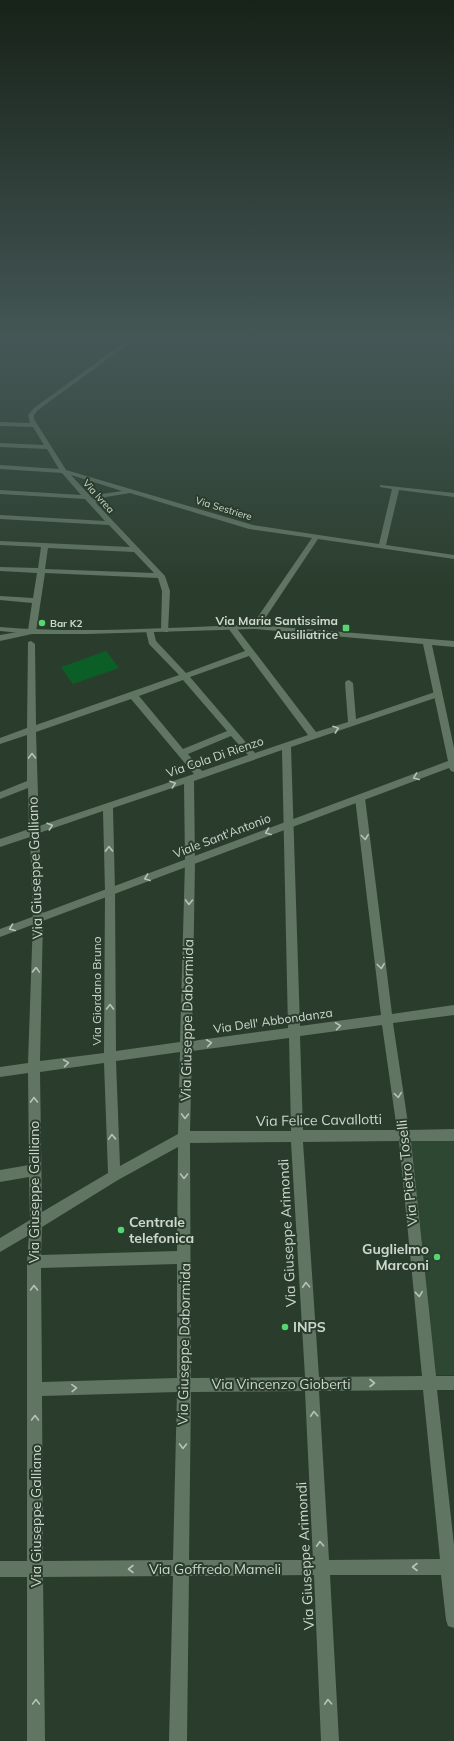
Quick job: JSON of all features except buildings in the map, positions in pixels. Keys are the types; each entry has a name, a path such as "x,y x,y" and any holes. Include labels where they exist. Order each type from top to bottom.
{"street":[{"path":"9,424 36,425"},
{"name":"Via Ivrea","path":"36,425 64,471 110,523 161,576 166,592 165,630"},
{"path":"0,445 48,447"},
{"name":"Via Sestriere","path":"0,468 64,471 252,527 382,547 454,556"},
{"path":"382,486 454,495"},
{"path":"382,547 396,488"},
{"path":"92,503 104,495 132,491"},
{"path":"0,492 86,497"},
{"path":"0,517 110,523"},
{"path":"255,627 316,537"},
{"path":"0,543 136,550"},
{"path":"32,632 45,545"},
{"path":"0,569 161,576"},
{"path":"0,598 37,601"},
{"path":"0,629 32,632 150,631 255,627 454,644"},
{"path":"232,628 314,736"},
{"path":"150,631 152,642 185,677 254,757"},
{"path":"0,638 32,632"},
{"path":"427,642 453,766"},
{"name":"Via Giuseppe Galliano","path":"31,644 32,783 38,919 34,1067 34,1170 36,1223 34,1262 36,1741"},
{"path":"0,741 185,677 251,652"},
{"path":"349,683 352,723"},
{"name":"Via Cola Di Rienzo","path":"0,843 438,694"},
{"path":"133,695 200,775"},
{"path":"183,753 233,732"},
{"name":"Via Giuseppe Arimondi","path":"286,746 297,1136 312,1384 330,1741"},
{"name":"Viale Sant'Antonio","path":"0,933 360,798 453,766"},
{"name":"Via Giuseppe Dabormida","path":"178,1741 182,1569 185,1257 184,1137 190,862 189,779"},
{"path":"0,796 32,783"},
{"name":"Via Pietro Toselli","path":"360,798 387,1019 404,1134 428,1383 451,1567 454,1620"},
{"name":"Via Giordano Bruno","path":"108,806 110,892 110,1057 114,1176"},
{"name":"Via Dell' Abbondanza","path":"0,1072 454,1010"},
{"name":"Via Felice Cavallotti","path":"184,1137 404,1134 454,1135"},
{"path":"0,1245 114,1176 184,1137"},
{"path":"0,1176 34,1170"},
{"path":"34,1262 185,1257"},
{"name":"Via Vincenzo Gioberti","path":"35,1389 184,1384 454,1383"},
{"name":"Via Goffredo Mameli","path":"0,1569 451,1567"}],"shaded area":[{"name":"Guglielmo Marconi","path":"408,1139 454,1140 454,1375 432,1375"}],"green space":[{"path":"106,651 119,668 73,684 61,667"}],"place":[{"name":"Bar K2","path":"42,623"},
{"name":"Via Maria Santissima Ausiliatrice","path":"346,628"},
{"name":"Centrale telefonica","path":"121,1230"},
{"name":"Guglielmo Marconi","path":"437,1257"},
{"name":"INPS","path":"285,1327"}]}
